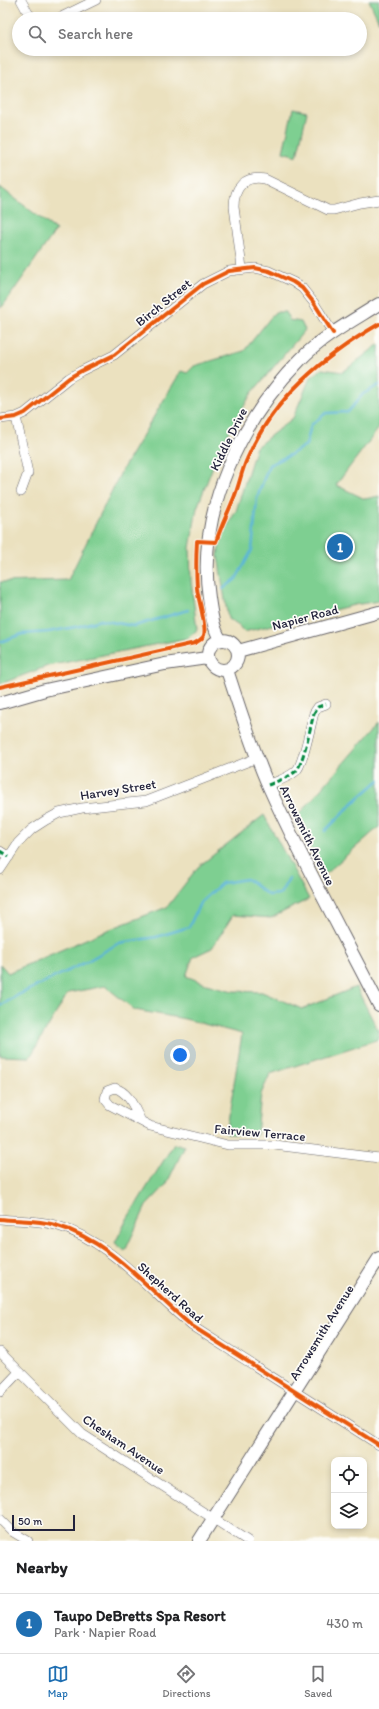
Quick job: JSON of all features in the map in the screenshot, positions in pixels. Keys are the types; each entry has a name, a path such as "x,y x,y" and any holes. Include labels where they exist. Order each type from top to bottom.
{"street":[{"path":"21,0 27,12"},
{"path":"71,12 96,0"},
{"path":"242,268 234,197 238,189 246,180 258,178 265,179 322,209 328,210 338,210 360,202 379,200"},
{"name":"Birch Street","path":"0,419 16,417 29,410 81,371 114,355 203,284 229,271 242,268 255,268 269,271 293,282 302,288 314,303 333,333"},
{"name":"Kiddle Drive","path":"220,639 210,608 206,576 208,533 213,508 242,440 268,395 301,359 333,333 379,304"},
{"path":"16,417 28,473 21,492"},
{"name":"Napier Road","path":"238,651 379,612"},
{"path":"220,639 231,641 238,651 235,664 227,670 217,669 207,658 207,652 210,646 220,639"},
{"path":"0,703 45,690 149,667 207,658"},
{"name":"Arrowsmith Avenue","path":"227,670 257,758 292,838 379,1005"},
{"path":"268,785 285,778 297,770 302,763 314,713 318,707 326,704"},
{"name":"Harvey Street","path":"0,870 18,843 32,829 60,813 82,808 146,801 257,758"},
{"path":"0,851 9,857"},
{"name":"Fairview Terrace","path":"141,1121 150,1126 228,1145 274,1145 379,1158"},
{"name":"Shepherd Road","path":"0,1219 54,1224 71,1230 84,1237 114,1256 133,1271 170,1308 192,1326 379,1445"},
{"name":"Arrowsmith Avenue","path":"199,1541 379,1258"},
{"name":"Chesham Avenue","path":"0,1352 82,1434 248,1541"},
{"path":"0,1392 19,1372"},
{"path":"0,1519 13,1532 28,1541"}],"green space":[{"path":"369,0 379,0 379,22"},
{"path":"293,109 307,112 297,156 283,152"},
{"path":"0,187 56,230 3,306 0,308"},
{"path":"275,312 286,312 289,320 301,322 305,330 251,394 220,448 197,508 190,548 191,581 197,630 188,638 48,666 0,684 0,582 68,580 122,470 181,371 187,373 194,366 244,351"},
{"path":"379,344 379,428 336,485 365,499 379,496 379,601 354,605 244,632 239,626 228,619 218,556 220,538 236,511 256,447 293,418 310,378 322,369 343,372"},
{"path":"379,722 379,827 324,875 296,818"},
{"path":"264,815 309,899 271,918 233,915 212,948 193,957 186,976 206,984 233,991 262,992 302,1009 356,987 379,1032 379,1039 270,1074 261,1094 257,1135 226,1134 242,1034 185,1019 135,1010 105,986 68,993 30,1057 0,1056 0,964 8,973 100,933 167,907 198,867"},
{"path":"174,1144 185,1146 166,1185 146,1206 125,1251 115,1243 127,1219"}],"waterway":[{"path":"223,589 236,579 252,550 257,498 269,465 306,445 311,425 326,413 348,412 363,394 379,385"},
{"path":"0,642 22,634 48,632 80,626 100,620 134,626 188,610"},
{"path":"325,831 355,801 379,780"},
{"path":"0,1006 18,995 84,963 119,943 156,937 189,927 200,903 222,883 247,879 268,895 280,894 289,878"}],"marked path":[{"path":"268,785 293,773 299,767 314,713 318,707 326,704"},
{"path":"0,851 9,857"}],"cycle path":[{"path":"0,419 16,417 25,413 69,378 114,355 203,284 229,271 255,268 269,271 293,282 302,288 314,303 333,333"},
{"path":"0,687 195,643 202,639 205,631 197,588 197,541 216,542 235,495 247,459 258,437 285,398 319,365 338,350 379,324"},
{"path":"0,1219 48,1223 75,1232 94,1243 129,1268 192,1326 379,1445"}],"place":[{"name":"Taupo DeBretts Spa Resort","path":"340,547"}]}
